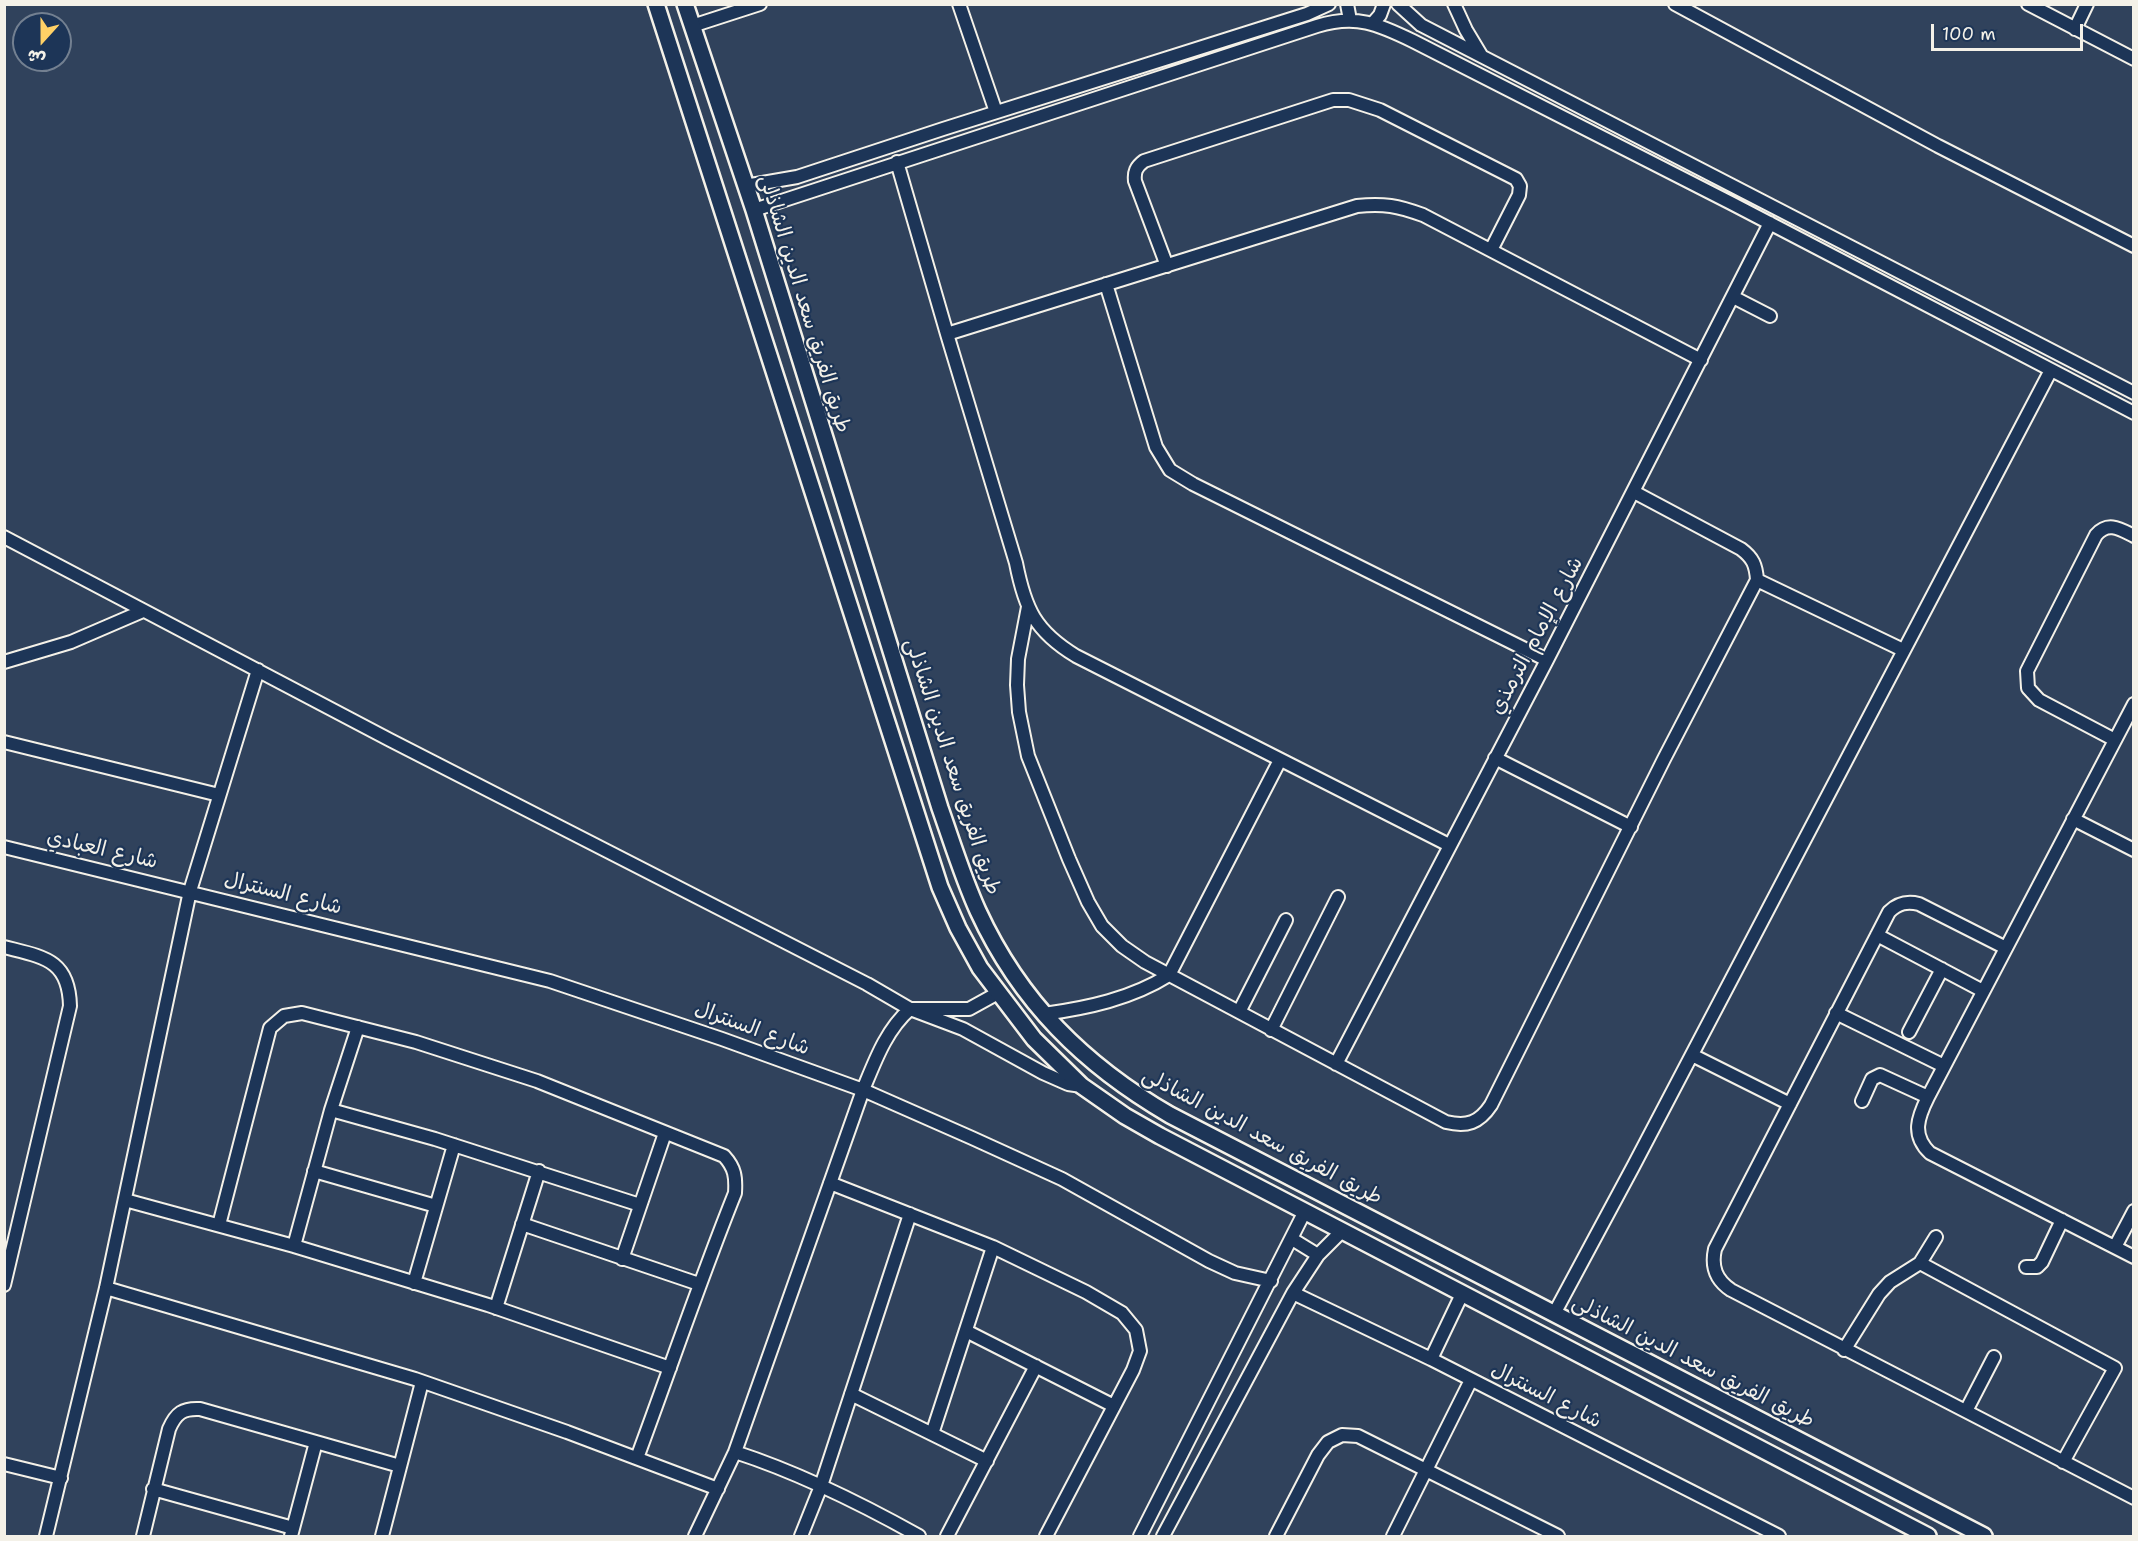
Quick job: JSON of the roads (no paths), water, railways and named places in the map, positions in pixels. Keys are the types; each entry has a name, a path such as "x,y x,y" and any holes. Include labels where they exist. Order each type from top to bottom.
{"street":[{"path":"656,4 940,887 958,928 980,968 1034,1039 1082,1086 1125,1116 1928,1536"},
{"name":"طريق الفريق سعد الدين الشاذلى","path":"685,4 754,210 940,808 978,910 993,941 1011,971 1044,1014 1078,1050 1130,1091 1170,1115 1984,1536"},
{"path":"692,26 760,4"},
{"path":"959,4 996,112"},
{"path":"745,186 797,177 1313,12 1329,4"},
{"path":"1347,4 1350,20"},
{"path":"1373,23 1380,15 1384,4"},
{"path":"1398,4 1421,25 2133,393"},
{"path":"1454,4 1482,56"},
{"path":"1675,4 1938,146 2133,246"},
{"path":"2028,4 2133,59"},
{"path":"2075,29 2087,4"},
{"path":"1313,12 1321,17 1320,24 1317,26"},
{"path":"754,210 1317,26 1350,20 1373,23 1413,41 1770,223 2133,413"},
{"path":"1413,41 1421,25"},
{"path":"1079,86 1077,94 1083,101"},
{"path":"1061,91 1068,98 1067,106"},
{"path":"1167,266 1135,181 1134,173 1138,166 1144,161 1333,100 1349,100 1372,107 1516,179 1520,186 1519,195 1491,250"},
{"path":"943,129 949,145"},
{"path":"897,162 1028,607 1039,626 1054,642 1069,651 1449,845"},
{"path":"797,177 803,194"},
{"path":"1731,203 1738,188"},
{"path":"947,334 1357,206 1375,204 1394,205 1423,215 1701,360"},
{"name":"شارع الإمام الترمذي","path":"1336,1064 1634,492 1770,223"},
{"path":"1812,246 1820,232"},
{"path":"1106,284 1156,447 1170,470 1186,481 1547,660"},
{"path":"1733,297 1770,315"},
{"path":"1994,341 2002,326"},
{"path":"1554,1314 2051,370"},
{"path":"2094,393 2102,378"},
{"path":"1028,607 1018,659 1017,685 1019,711 1028,756 1083,891 1102,926 1122,946 1169,975 1270,1030 1446,1122 1459,1125 1472,1123 1484,1116 1491,1106 1758,579 1757,567 1751,556 1634,492"},
{"path":"2115,740 2039,700 2028,688 2027,672 2099,531 2113,526 2133,536"},
{"path":"5,538 867,984 910,1009 963,1029 1050,1076 1082,1086"},
{"path":"1758,579 1902,650"},
{"path":"4,662 71,642 143,611"},
{"path":"861,642 873,648 882,646 887,636"},
{"path":"46,1536 106,1288 190,891 258,670"},
{"path":"874,683 876,676 884,671 891,671 900,680"},
{"path":"2133,704 1928,1097 1918,1121 1917,1130 1919,1140 1930,1153 2133,1257"},
{"path":"4,742 219,795"},
{"path":"1495,758 1631,827"},
{"path":"1044,1014 1082,1009 1119,998 1156,983 1169,975 1280,760"},
{"path":"2073,819 2133,850"},
{"name":"شارع العبادي","path":"4,847 190,891"},
{"name":"شارع السنترال","path":"190,891 550,981 722,1039 863,1090 1062,1179 1209,1262 1236,1274 1271,1281"},
{"path":"1270,1030 1338,897"},
{"path":"2006,948 1913,902 1900,904 1889,912 1715,1249 1714,1268 1723,1285 1731,1290 2133,1498"},
{"path":"1239,1012 1286,920"},
{"path":"1877,935 1983,991"},
{"path":"5,1277 70,1006 70,988 63,973 50,961 6,952"},
{"path":"1909,1032 1942,969"},
{"path":"695,1536 735,1452 863,1090 893,1026 910,1009 969,1009 998,993"},
{"path":"1836,1012 1944,1066"},
{"path":"219,1225 270,1028 284,1016 302,1013 416,1042 537,1081 724,1156 732,1165 736,1178 735,1193 699,1284 637,1458"},
{"path":"294,1246 331,1110 358,1027"},
{"path":"1692,1055 1790,1104"},
{"path":"1862,1101 1872,1079 1880,1075 1928,1097"},
{"path":"331,1110 539,1171 640,1205"},
{"path":"622,1258 665,1134"},
{"path":"414,1283 454,1145"},
{"path":"1215,1165 1226,1166 1232,1163 1234,1156 1229,1146"},
{"path":"1258,1187 1256,1172 1266,1167 1272,1168"},
{"path":"314,1171 436,1206"},
{"path":"496,1308 539,1171"},
{"path":"830,1183 993,1247 1104,1302 1122,1313 1136,1330 1140,1351 1133,1370 1046,1536"},
{"path":"125,1200 294,1246 496,1308 670,1368"},
{"path":"1140,1536 1305,1211"},
{"path":"2115,1247 2133,1211"},
{"path":"801,1536 821,1486 910,1214"},
{"path":"2026,1267 2037,1267 2042,1262 2062,1220"},
{"path":"522,1224 699,1284"},
{"path":"1163,1536 1293,1293 1318,1255 1342,1231"},
{"path":"1844,1350 1879,1294 1890,1282 1920,1263 1936,1237"},
{"path":"1292,1239 1318,1255"},
{"path":"932,1434 993,1247"},
{"path":"1920,1263 2115,1368 2063,1462"},
{"path":"106,1288 261,1332 422,1382 718,1489"},
{"name":"شارع السنترال","path":"1293,1293 1431,1359 1779,1536"},
{"path":"1431,1359 1462,1294"},
{"path":"966,1331 1114,1406"},
{"path":"1966,1411 1994,1358"},
{"path":"948,1536 1036,1366"},
{"path":"1393,1536 1471,1380"},
{"path":"382,1536 422,1382"},
{"path":"851,1394 987,1461"},
{"path":"143,1536 169,1429 174,1416 186,1408 200,1409 400,1466"},
{"path":"1725,1430 1736,1433 1744,1428 1748,1418 1746,1413 1739,1409"},
{"path":"1765,1452 1761,1446 1763,1435 1772,1429 1782,1431"},
{"path":"1276,1536 1318,1455 1328,1442 1342,1436 1358,1436 1558,1536"},
{"path":"153,1489 292,1532 316,1442"},
{"path":"735,1452 773,1464 919,1536"},
{"path":"4,1464 61,1478"}]}
